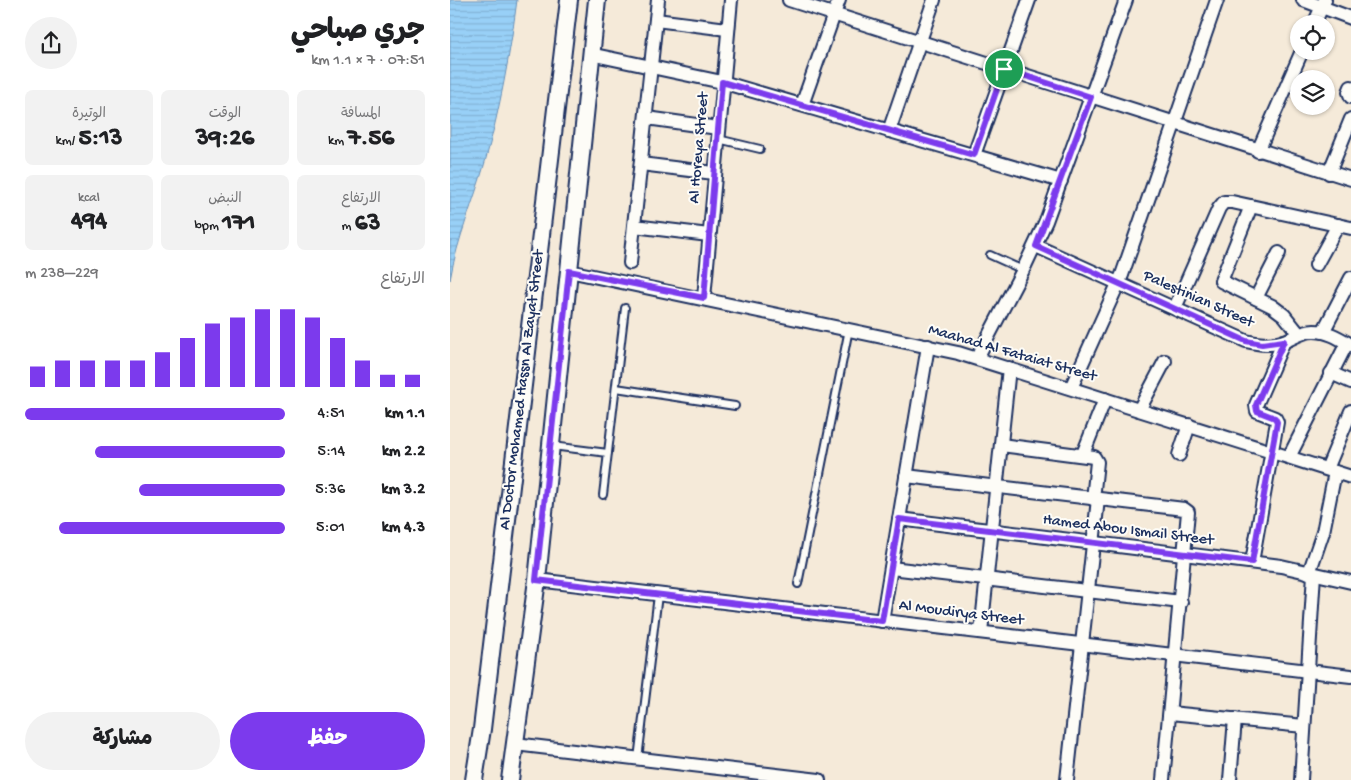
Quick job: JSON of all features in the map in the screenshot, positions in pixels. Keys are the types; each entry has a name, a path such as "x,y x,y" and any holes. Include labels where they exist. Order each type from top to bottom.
{"street":[{"name":"Al Doctor Mohamed Hassn Al Zayat Street","path":"474,780 484,719 569,0"},
{"name":"Al Doctor Mohamed Hassn Al Zayat Street","path":"510,780 536,580 597,0"},
{"path":"630,263 647,118 658,0"},
{"name":"Al Horeya Street","path":"704,298 722,82 731,0"},
{"path":"789,0 1258,151 1351,179"},
{"path":"802,105 839,0"},
{"path":"889,130 934,0"},
{"path":"974,155 1029,0"},
{"path":"977,358 1036,246 1126,0"},
{"path":"1071,388 1119,283 1217,0"},
{"path":"1303,0 1323,3 1351,18"},
{"path":"1318,15 1323,3"},
{"path":"656,20 727,29"},
{"path":"590,54 722,82 1061,181"},
{"path":"1258,151 1298,60"},
{"path":"1351,87 1349,92 1351,96"},
{"path":"647,118 718,133"},
{"path":"1329,173 1351,119"},
{"path":"641,164 714,173"},
{"path":"1175,308 1221,204 1228,201 1351,228"},
{"path":"1251,206 1220,278 1223,283 1278,310 1299,334"},
{"path":"1316,265 1338,225"},
{"path":"634,226 709,235"},
{"name":"Palestinian Street","path":"1036,246 1246,341 1262,344 1284,341 1310,331 1323,332 1349,344"},
{"path":"1256,298 1279,253"},
{"name":"Maahad Al Fataiat Street","path":"569,271 704,298 977,358 1351,478"},
{"path":"1323,332 1351,278"},
{"path":"1252,562 1276,420 1259,412 1256,405 1284,341"},
{"path":"1289,457 1331,373 1349,344"},
{"path":"882,621 928,346"},
{"path":"1139,410 1165,362"},
{"path":"981,632 1009,368"},
{"path":"1331,373 1351,382"},
{"path":"1083,454 1105,398"},
{"path":"1301,780 1312,574 1323,532 1331,471 1351,411"},
{"path":"1179,455 1189,425"},
{"path":"1001,445 1083,454 1092,456 1097,462 1093,543 1067,780"},
{"path":"906,476 1186,510 1189,518 1186,555 1163,780"},
{"name":"Hamed Abou Ismail Street","path":"899,519 1252,562 1351,582"},
{"path":"891,568 1181,602"},
{"name":"Al Moudirya Street","path":"536,580 1351,676"},
{"path":"1170,713 1304,726"},
{"path":"1230,780 1235,719"},
{"path":"515,744 819,780"}],"lane":[{"path":"718,133 760,149"},
{"path":"990,255 1023,270"},
{"path":"603,495 625,308"},
{"path":"798,584 849,329"},
{"path":"616,388 735,406"},
{"path":"550,445 608,453"},
{"path":"638,759 658,595"}],"water":[{"path":"450,0 517,0 500,102 481,177 466,220 450,280"}],"route":[{"path":"1004,69 1091,97 1036,246 1246,341 1257,344 1274,344 1284,341 1256,405 1257,411 1275,418 1277,422 1252,562 899,519 882,621 536,580 569,271 704,298 722,82 974,155 1004,69"}]}
